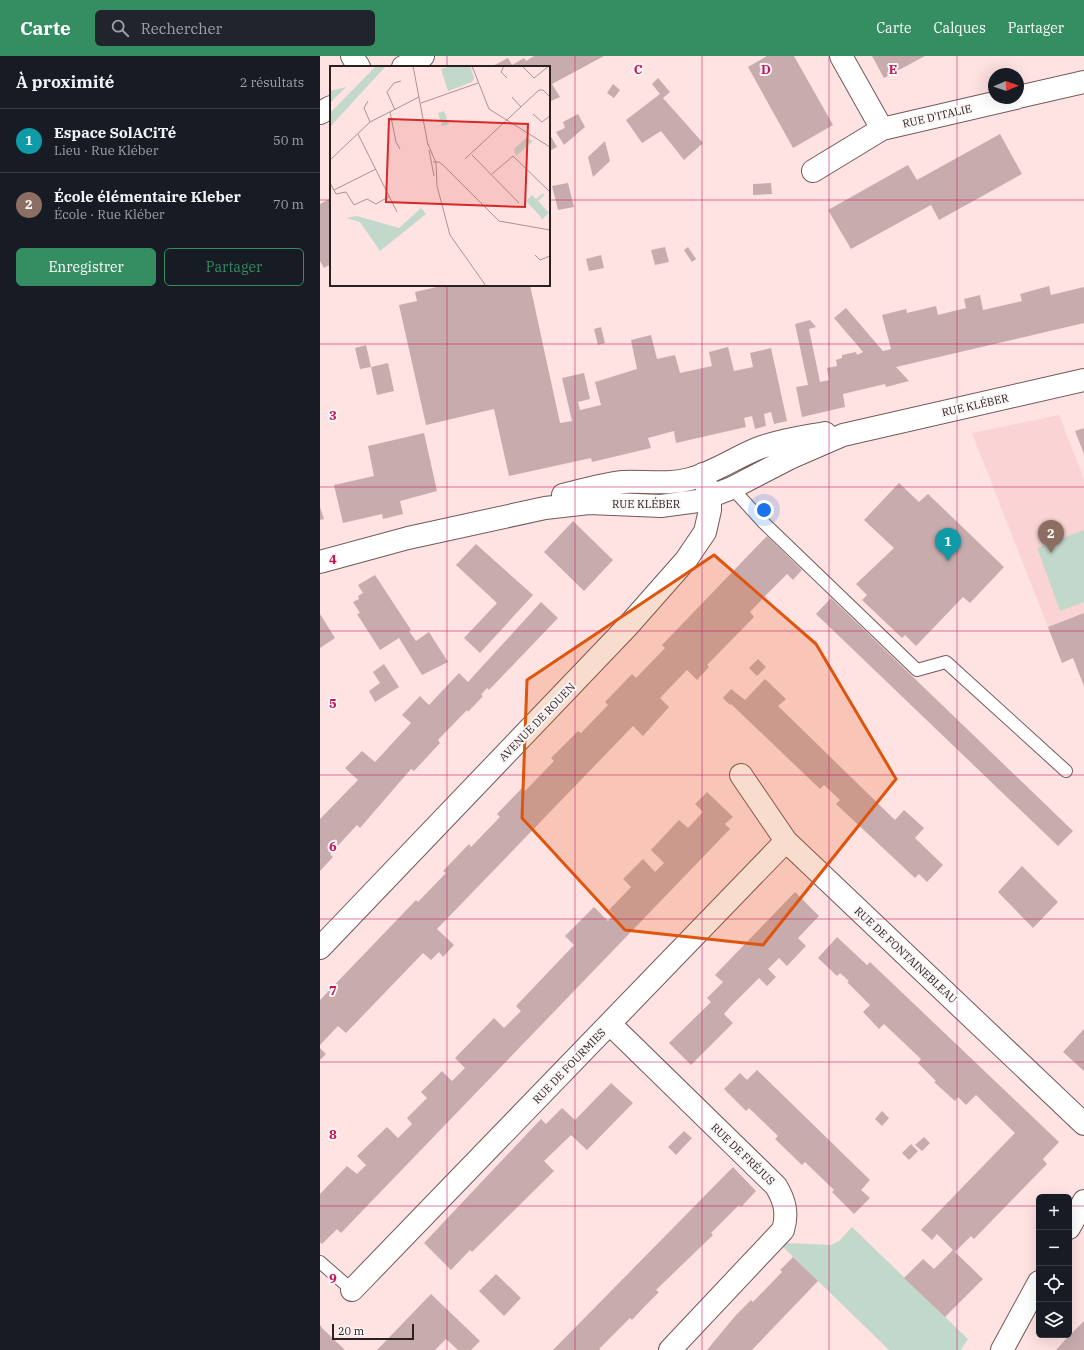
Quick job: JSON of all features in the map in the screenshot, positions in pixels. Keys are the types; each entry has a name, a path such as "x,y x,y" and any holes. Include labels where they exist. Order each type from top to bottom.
{"street":[{"path":"352,56 358,66"},
{"path":"405,66 423,56"},
{"path":"841,56 882,129"},
{"name":"RUE D'ITALIE","path":"1024,96 1084,82"},
{"name":"RUE D'ITALIE","path":"813,171 882,129 991,104"},
{"path":"320,113 330,108"},
{"name":"RUE KLÉBER","path":"320,562 376,546 484,520 572,504 661,506 687,503 710,497 732,488 815,446 843,435 1084,380"},
{"name":"RUE KLÉBER","path":"484,520 596,486 625,482 656,484 672,482 703,474 759,448 774,443 828,432 865,429"},
{"name":"AVENUE DE ROUEN","path":"320,948 669,582 705,532 710,510 710,497 703,474"},
{"name":"RUE DE FONTAINEBLEAU","path":"741,775 786,841 1084,1124"},
{"name":"RUE DE FOURMIES","path":"352,1290 786,841"},
{"name":"RUE DE FRÉJUS","path":"610,1024 776,1186 786,1207 786,1219 783,1230 670,1350"},
{"path":"1072,1223 1084,1201"},
{"path":"1002,1350 1036,1288"}],"lane":[{"path":"732,488 764,523 917,670 946,662 1066,771"},
{"path":"320,1262 352,1290"}],"highlighted area":[{"path":"714,555 816,644 896,779 763,945 625,930 522,818 527,680"}],"shaded area":[{"path":"1059,415 1084,479 1084,686 1073,658 1062,663 972,433"}],"green space":[{"path":"1084,530 1084,602 1060,611 1037,548"},
{"path":"852,1227 968,1339 961,1350 889,1350 783,1247 787,1243 831,1245 839,1241"}],"building":[{"path":"534,56 604,56 552,84 560,97 551,101 550,66 493,66 508,58 512,65 524,58 526,61"},
{"path":"767,56 794,56 833,125 793,148 748,67"},
{"path":"872,56 925,56 884,78"},
{"path":"658,78 670,92 663,98 703,143 684,160 661,131 642,143 626,120 660,94 652,84"},
{"path":"613,84 620,90 614,98 607,93"},
{"path":"578,114 585,127 564,145 556,132 565,128 563,122"},
{"path":"1000,134 1022,174 939,220 931,205 851,249 828,210 908,165 917,180"},
{"path":"550,135 557,147 550,150"},
{"path":"605,141 610,161 593,177 588,157"},
{"path":"568,183 574,207 558,210 552,186"},
{"path":"771,183 772,194 753,195 753,184"},
{"path":"330,199 330,265 324,268 320,261 320,204"},
{"path":"665,247 669,262 655,265 651,250"},
{"path":"688,247 696,259 692,262 684,250"},
{"path":"601,255 604,268 589,271 586,259"},
{"path":"441,286 530,286 560,423 572,421 562,378 584,373 590,399 578,402 580,410 601,405 595,382 637,369 631,340 651,335 657,359 675,355 680,373 712,366 709,352 728,347 734,371 753,367 750,353 771,348 787,421 774,424 771,412 764,414 766,426 755,429 752,416 744,418 746,427 676,443 674,431 648,438 651,448 592,462 591,458 509,476 494,409 426,425 399,305 417,301 415,292"},
{"path":"1049,286 1051,295 1084,287 1084,323 896,367 909,381 886,387 885,384 843,394 845,407 802,417 796,387 808,385 795,324 810,320 816,327 809,329 820,382 829,380 827,368 837,366 836,360 842,358 842,355 856,352 857,355 863,352 834,318 846,308 883,351 891,349 882,315 906,309 907,313 936,306 938,315 966,308 964,299 980,295 983,310 1022,301 1020,294"},
{"path":"601,327 605,343 598,345 594,329"},
{"path":"366,345 371,367 360,369 355,348"},
{"path":"388,363 394,391 377,395 371,367"},
{"path":"1084,428 1084,454 1075,431"},
{"path":"424,433 437,491 400,501 403,514 383,519 382,514 343,523 334,485 374,476 368,446"},
{"path":"899,483 919,502 928,494 1004,567 970,603 963,597 916,646 905,635 902,638 862,600 867,595 856,584 894,548 864,520"},
{"path":"320,507 324,519 320,520"},
{"path":"573,521 613,560 584,591 544,552"},
{"path":"767,536 802,570 793,580 787,574 769,592 750,612 754,617 707,665 709,667 697,680 687,670 660,698 669,707 643,736 633,726 437,929 454,945 443,957 439,952 431,960 423,953 346,1033 338,1026 320,1045 320,1000 416,900 418,902 446,873 443,871 469,844 471,847 500,817 497,814 522,788 525,791 554,761 551,758 578,731 581,733 608,705 605,702 632,674 636,678 665,648 662,645"},
{"path":"476,544 533,595 480,653 464,638 497,603 456,565"},
{"path":"375,575 411,630 409,631 416,641 429,632 448,662 422,675 399,638 380,650 357,614 360,613 353,602 359,599 358,596 363,593 358,585"},
{"path":"831,598 1073,831 1058,846 816,614"},
{"path":"541,602 558,618 489,690 487,688 481,695 483,696 438,740 440,743 414,771 411,769 360,828 357,825 330,854 333,857 320,871 320,819 358,780 345,768 362,751 375,762 411,723 402,715 420,696 429,705 459,673 468,682"},
{"path":"1084,613 1084,686 1073,658 1062,663 1048,627"},
{"path":"320,614 335,638 320,648"},
{"path":"758,659 766,667 757,676 749,668"},
{"path":"384,664 399,687 375,702 369,691 380,683 373,672"},
{"path":"765,679 786,699 778,706 895,820 904,810 924,828 915,838 943,865 927,882 919,874 915,878 836,804 840,800 824,785 820,789 723,698 731,689 745,700"},
{"path":"707,792 733,817 725,824 730,829 341,1233 337,1229 322,1244 320,1242 320,1194 347,1166 357,1174 366,1165 357,1156 387,1127 398,1138 412,1124 407,1118 427,1098 421,1092 442,1071 452,1081 465,1068 455,1058 494,1018 504,1028 521,1011 516,1006 574,945 565,936 594,907 608,921 614,915 609,910 631,887 623,879 643,859 655,872 664,863 651,850 679,820 688,828 703,812 695,804"},
{"path":"1022,866 1058,902 1033,928 998,892"},
{"path":"795,892 819,916 798,938 806,946 787,966 779,958 768,969 776,977 767,986 759,978 731,1006 724,1014 733,1023 691,1065 669,1043 711,1002 707,998 723,982 715,975"},
{"path":"837,937 867,965 870,962 1059,1142 1043,1159 1047,1164 974,1239 971,1236 955,1252 983,1279 945,1317 904,1278 923,1259 934,1269 953,1250 937,1234 932,1240 921,1230 1015,1133 976,1095 966,1105 958,1097 955,1101 934,1082 936,1081 918,1063 921,1059 884,1024 879,1029 863,1012 870,1005 847,982 849,981 840,973 837,976 818,958"},
{"path":"1084,1029 1084,1071 1063,1052"},
{"path":"320,1048 326,1054 320,1060"},
{"path":"757,1070 870,1180 861,1190 870,1198 854,1214 832,1192 834,1190 805,1162 802,1165 775,1139 778,1136 749,1108 746,1111 724,1089 740,1073 747,1080"},
{"path":"611,1083 633,1103 587,1150 571,1135 544,1161 554,1171 472,1252 470,1250 451,1270 424,1243 541,1119 546,1124 562,1108 575,1120"},
{"path":"882,1111 889,1118 882,1126 875,1119"},
{"path":"684,1131 692,1138 676,1155 668,1147"},
{"path":"924,1137 930,1143 922,1151 915,1145"},
{"path":"911,1144 918,1151 909,1160 902,1153"},
{"path":"733,1167 756,1191 741,1207 739,1205 711,1233 713,1235 656,1290 659,1292 632,1320 630,1318 599,1349 601,1350 553,1350"},
{"path":"793,1257 818,1281 752,1350 707,1350 736,1315 751,1300 753,1302 782,1272 780,1270"},
{"path":"496,1274 521,1298 504,1316 479,1291"},
{"path":"431,1294 480,1341 471,1350 458,1350 446,1339 435,1350 377,1350"},
{"path":"1084,1321 1084,1350 1056,1350 1067,1338 1072,1338 1072,1333"},
{"path":"320,1325 323,1329 345,1350 320,1350"}],"place":[{"name":"École élémentaire Kleber","path":"1051,553"},
{"name":"Espace SolACiTé","path":"948,561"}]}
